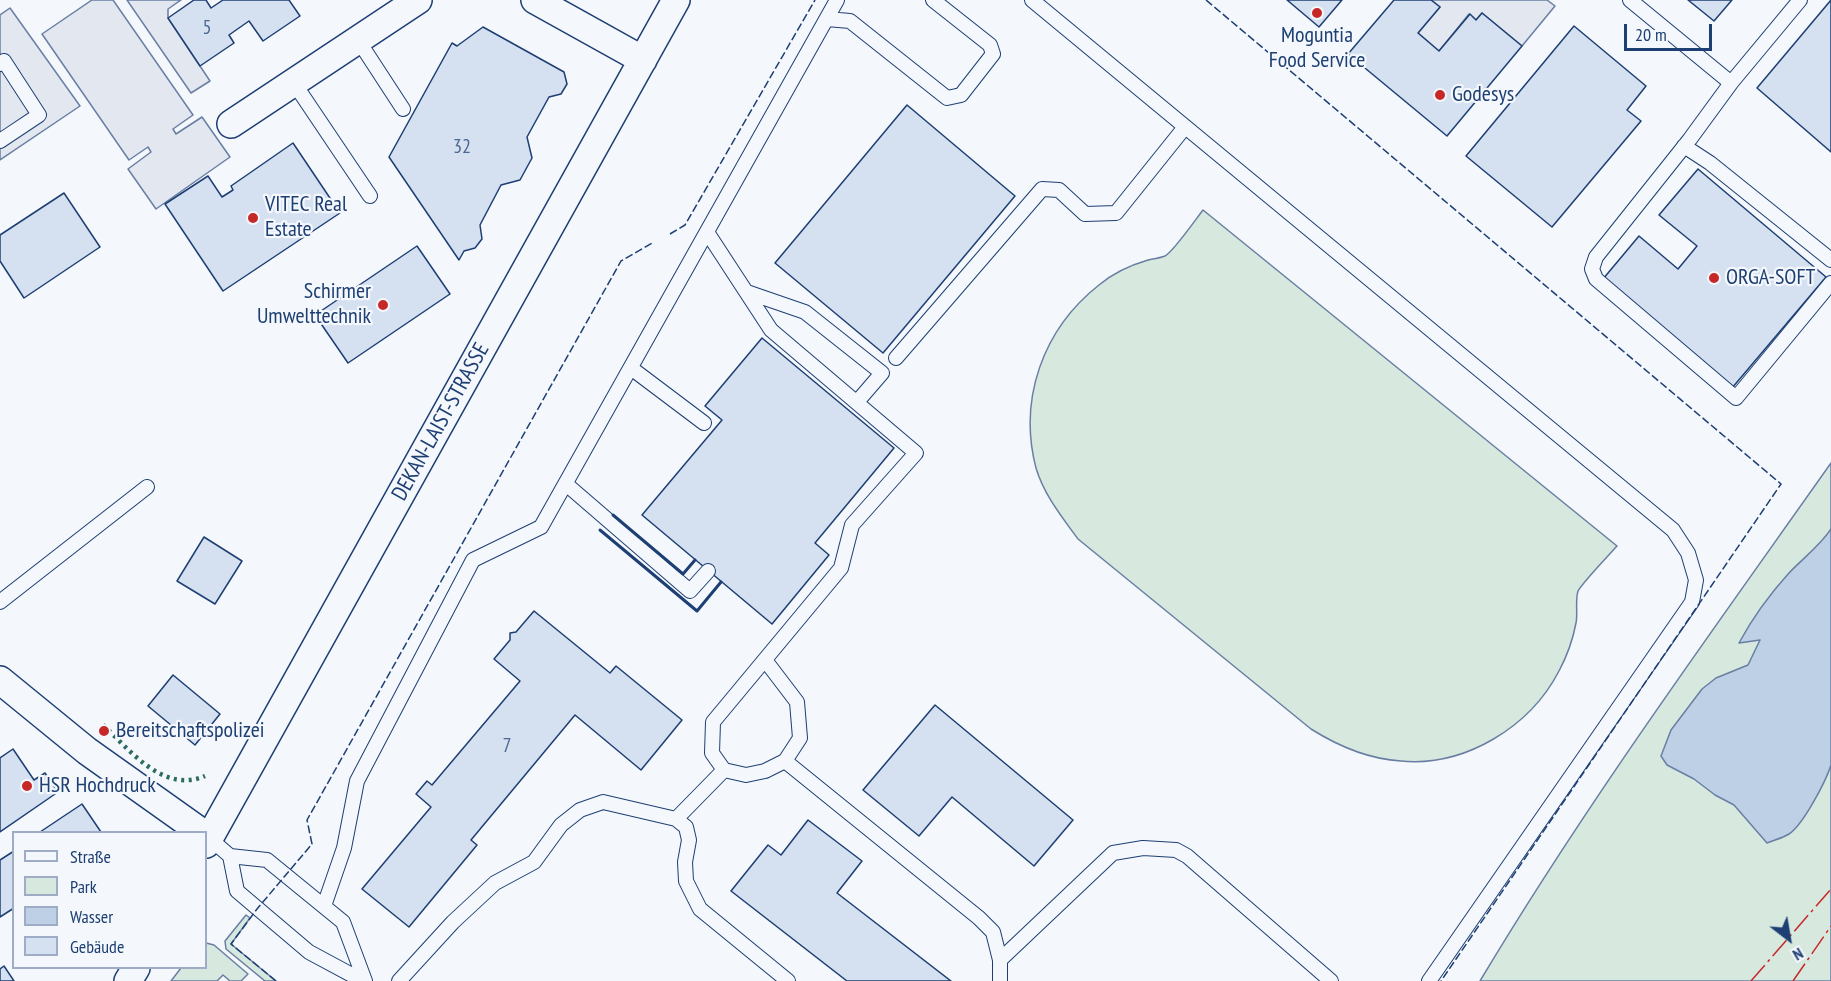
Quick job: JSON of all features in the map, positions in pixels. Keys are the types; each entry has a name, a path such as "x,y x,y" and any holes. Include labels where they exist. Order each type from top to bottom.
{"street":[{"path":"231,124 418,0"},
{"path":"535,0 643,60"},
{"name":"DEKAN-LAIST-STRASSE","path":"207,834 676,0"},
{"path":"0,680 87,751 196,831"}],"lane":[{"path":"324,906 344,848 357,781 473,560 541,527 837,0"},
{"path":"827,19 850,21 947,98 961,95 993,54 990,45 933,0"},
{"path":"1032,0 1673,530 1688,553 1696,580 1692,602 1429,981"},
{"path":"1630,0 1731,82"},
{"path":"1800,0 1731,82 1684,146 1596,257 1592,269 1596,279 1736,398 1831,283"},
{"path":"358,40 404,109"},
{"path":"0,64 4,61 39,115 0,141"},
{"path":"294,82 370,196"},
{"path":"896,358 1042,189 1059,190 1085,214 1116,213 1185,127"},
{"path":"1684,146 1710,163 1831,260"},
{"path":"707,232 771,330 916,453 852,525 841,568 713,722 712,753 724,770 746,776 765,771 785,760 800,738 797,702 765,660"},
{"path":"747,292 805,312 882,373 857,402"},
{"path":"631,368 704,423"},
{"path":"566,484 690,591 708,571"},
{"path":"0,602 147,487"},
{"path":"785,760 979,918 993,932 1000,960 1000,981"},
{"path":"676,819 724,770"},
{"path":"399,981 453,922 495,883 534,862 561,825 580,810 603,802 676,819 686,827 689,840 685,862 686,881 700,909 789,981"},
{"path":"207,839 230,856 267,860 343,922 364,981"},
{"path":"1000,960 1113,853 1143,848 1176,850 1187,856 1331,981"},
{"path":"230,856 237,891 309,952 364,981"}],"green space":[{"path":"1203,210 1617,546 1578,591 1577,619 1571,641 1562,665 1547,691 1513,726 1493,739 1471,750 1449,757 1425,761 1401,761 1377,758 1343,746 1321,735 1078,539 1049,497 1036,468 1031,442 1030,416 1033,391 1050,344 1063,322 1099,285 1128,267 1165,256 1179,242"},
{"path":"1831,463 1831,981 1480,981 1606,783"},
{"path":"246,915 250,918 231,944 276,981 265,981 226,949 225,941"},
{"path":"207,943 214,945 248,974 241,981 230,981 223,975 217,981 171,981 180,969 207,969"}],"shaded area":[{"path":"92,0 113,0 193,115 173,129 176,134 202,117 230,157 156,209 128,169 151,152 148,147 129,160 42,34"},
{"path":"127,0 181,0 168,9 168,18 210,81 191,93"},
{"path":"1431,0 1547,0 1555,6 1522,46 1482,13 1476,20 1469,14 1439,51 1418,33 1440,7"},
{"path":"10,8 80,106 0,160 0,15"}],"water":[{"path":"1831,529 1831,765 1801,822 1789,834 1767,843 1734,805 1715,795 1694,779 1667,765 1661,756 1671,730 1702,689 1716,678 1748,665 1760,640 1739,643 1750,624 1782,581"}],"building":[{"path":"194,0 206,0 211,8 223,0 289,0 300,16 263,41 249,21 229,35 234,43 200,66 168,18"},
{"name":"Moguntia Food Service","path":"1287,0 1342,0 1319,27"},
{"name":"Godesys","path":"1394,0 1431,0 1440,7 1418,33 1439,51 1470,14 1476,20 1482,13 1522,46 1447,136 1348,54"},
{"path":"1688,0 1732,0 1714,21"},
{"path":"1831,0 1831,152 1757,88"},
{"path":"1574,26 1646,86 1627,110 1641,121 1552,227 1466,156"},
{"path":"483,27 564,72 567,84 561,94 549,97 527,137 532,158 520,180 501,185 480,225 482,239 475,248 464,251 459,260 389,157 452,43 457,46"},
{"path":"907,105 1015,196 883,353 775,263"},
{"name":"VITEC Real Estate","path":"293,143 340,213 223,291 165,204 208,176 222,197 233,190 231,186"},
{"name":"ORGA-SOFT","path":"1698,169 1826,277 1732,388 1603,279 1639,236 1678,269 1697,246 1659,215"},
{"path":"64,193 100,247 24,298 0,261 0,235"},
{"name":"Schirmer Umwelttechnik","path":"417,246 450,294 348,363 315,315"},
{"path":"762,338 894,448 815,543 829,555 772,624 642,515 722,420 705,406"},
{"path":"204,537 242,561 215,604 177,581"},
{"path":"534,611 610,673 616,666 682,720 641,770 575,715 471,840 477,845 409,927 362,889 431,807 416,794 427,781 432,785 520,681 494,659 510,640 510,633 516,632"},
{"path":"173,675 220,714 195,745 148,706"},
{"path":"935,705 1073,820 1034,866 952,797 919,836 863,790"},
{"name":"HSR Hochdruck","path":"13,749 34,780 45,773 58,792 0,832 0,758"},
{"path":"82,804 100,831 42,831"},
{"path":"808,820 862,861 837,893 951,981 847,981 731,891 768,845 781,855"},
{"path":"12,852 12,909 0,917 0,860"},
{"path":"4,966 14,981 0,981 0,969"}],"hedge":[{"path":"103,725 136,757 161,774 175,779 190,780 205,776"}],"fence":[{"path":"670,234 685,225 815,0"},
{"path":"1206,0 1781,484 1441,981"},
{"path":"276,981 231,944 257,909 312,844 307,820 621,261 654,242"}],"wall":[{"path":"613,515 683,574 695,560"},
{"path":"600,530 697,611 721,582"}],"power":[{"path":"1751,981 1831,889"},
{"path":"1793,981 1831,926"}],"place":[{"name":"Moguntia Food Service","path":"1317,13"},
{"name":"Godesys","path":"1440,95"},
{"name":"VITEC Real Estate","path":"253,218"},
{"name":"ORGA-SOFT","path":"1714,278"},
{"name":"Schirmer Umwelttechnik","path":"383,305"},
{"name":"Bereitschaftspolizei","path":"104,731"},
{"name":"HSR Hochdruck","path":"27,786"}]}
